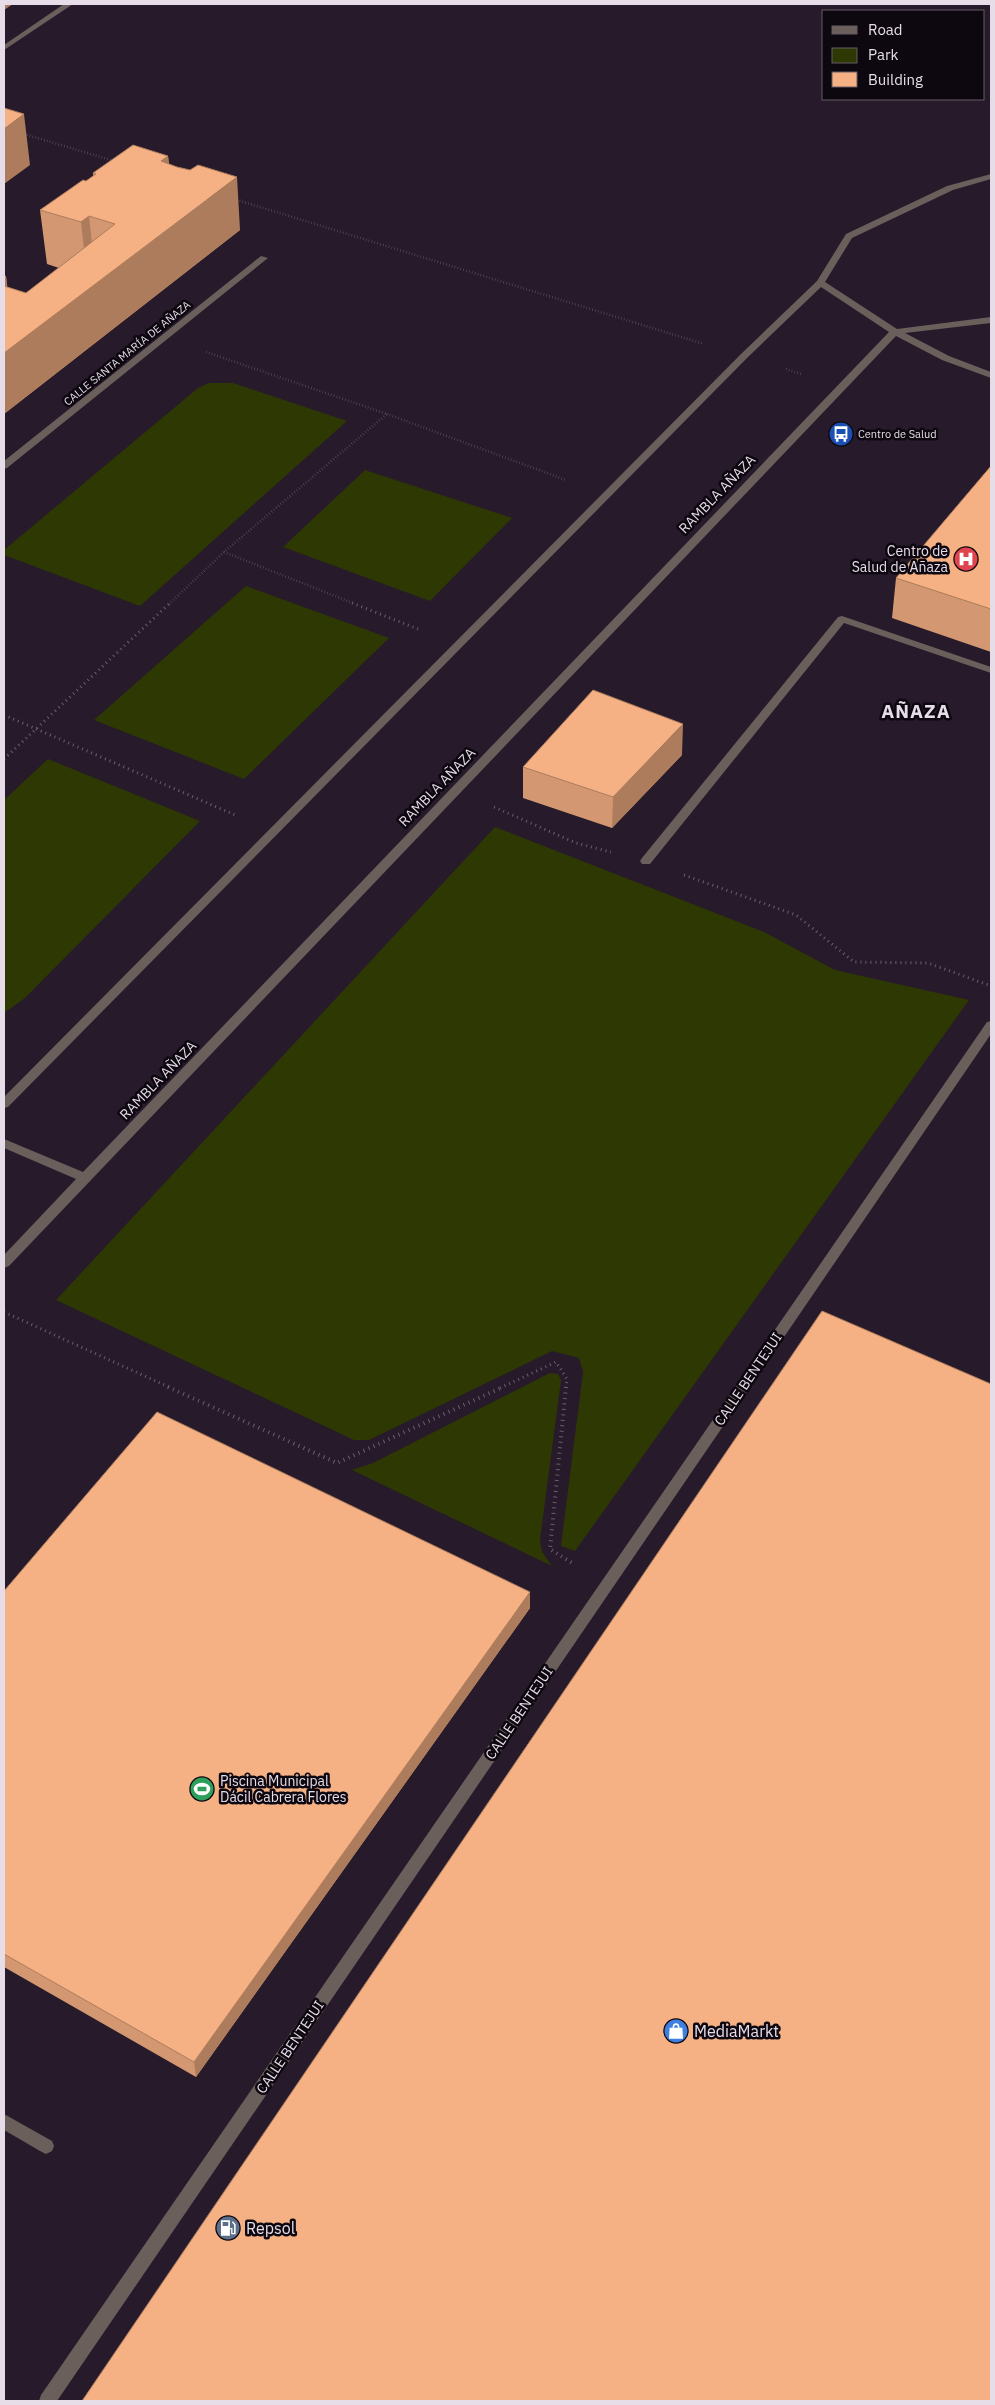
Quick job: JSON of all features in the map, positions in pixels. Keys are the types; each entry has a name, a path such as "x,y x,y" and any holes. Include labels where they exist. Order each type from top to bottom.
{"street":[{"path":"4,48 69,4"},
{"path":"4,1104 744,356 820,283 849,236 950,188 991,176"},
{"name":"CALLE SANTA MARÍA DE AÑAZA","path":"4,466 264,258"},
{"path":"820,283 894,332 972,370 991,375"},
{"path":"894,332 991,320"},
{"name":"RAMBLA AÑAZA","path":"4,1263 894,332"},
{"path":"646,862 842,619 991,670"},
{"name":"CALLE BENTEJUI","path":"48,2401 991,1024"},
{"path":"4,1143 85,1178"},
{"path":"4,2121 46,2146"}],"path":[{"path":"23,134 118,163"},
{"path":"231,198 840,387"},
{"path":"163,339 386,414 607,495"},
{"path":"4,759 224,552 386,414"},
{"path":"224,552 458,645"},
{"path":"4,715 274,832"},
{"path":"455,790 576,842 646,862 796,915 854,962 928,963 991,986"},
{"path":"4,1312 337,1464 556,1362 567,1380 550,1549 606,1586"}],"green space":[{"path":"209,383 233,383 347,421 140,606 4,555 4,550 198,388"},
{"path":"365,470 512,518 430,601 283,547"},
{"path":"246,586 389,638 244,779 94,720"},
{"path":"48,759 200,821 25,998 4,1013 4,800"},
{"path":"495,827 764,932 835,970 969,1000 575,1551 561,1546 583,1372 579,1358 552,1351 369,1440 354,1440 56,1300"},
{"path":"550,1373 558,1374 561,1380 540,1540 542,1552 552,1566 352,1470 373,1463"}],"building":[{"path":"4,108 24,114 4,129"},
{"path":"133,145 168,156 161,161 177,167 190,170 198,165 237,177 4,353 4,286 26,293 115,224 89,216 81,222 40,210 83,180 86,181 96,174 93,173"},
{"path":"991,466 991,609 896,578"},
{"path":"593,690 683,724 613,797 523,767"},
{"name":"MediaMarkt","path":"822,1311 991,1384 991,2401 82,2401"},
{"name":"Piscina Municipal Dácil Cabrera Flores","path":"157,1412 530,1592 194,2062 4,1954 4,1591"}],"place":[{"name":"Centro de Salud","path":"841,434"},
{"name":"Centro de Salud de Añaza","path":"966,559"},
{"name":"Piscina Municipal Dácil Cabrera Flores","path":"202,1789"},
{"name":"MediaMarkt","path":"676,2031"},
{"name":"Repsol","path":"228,2228"}],"district":[{"name":"AÑAZA","path":"916,711"}]}
